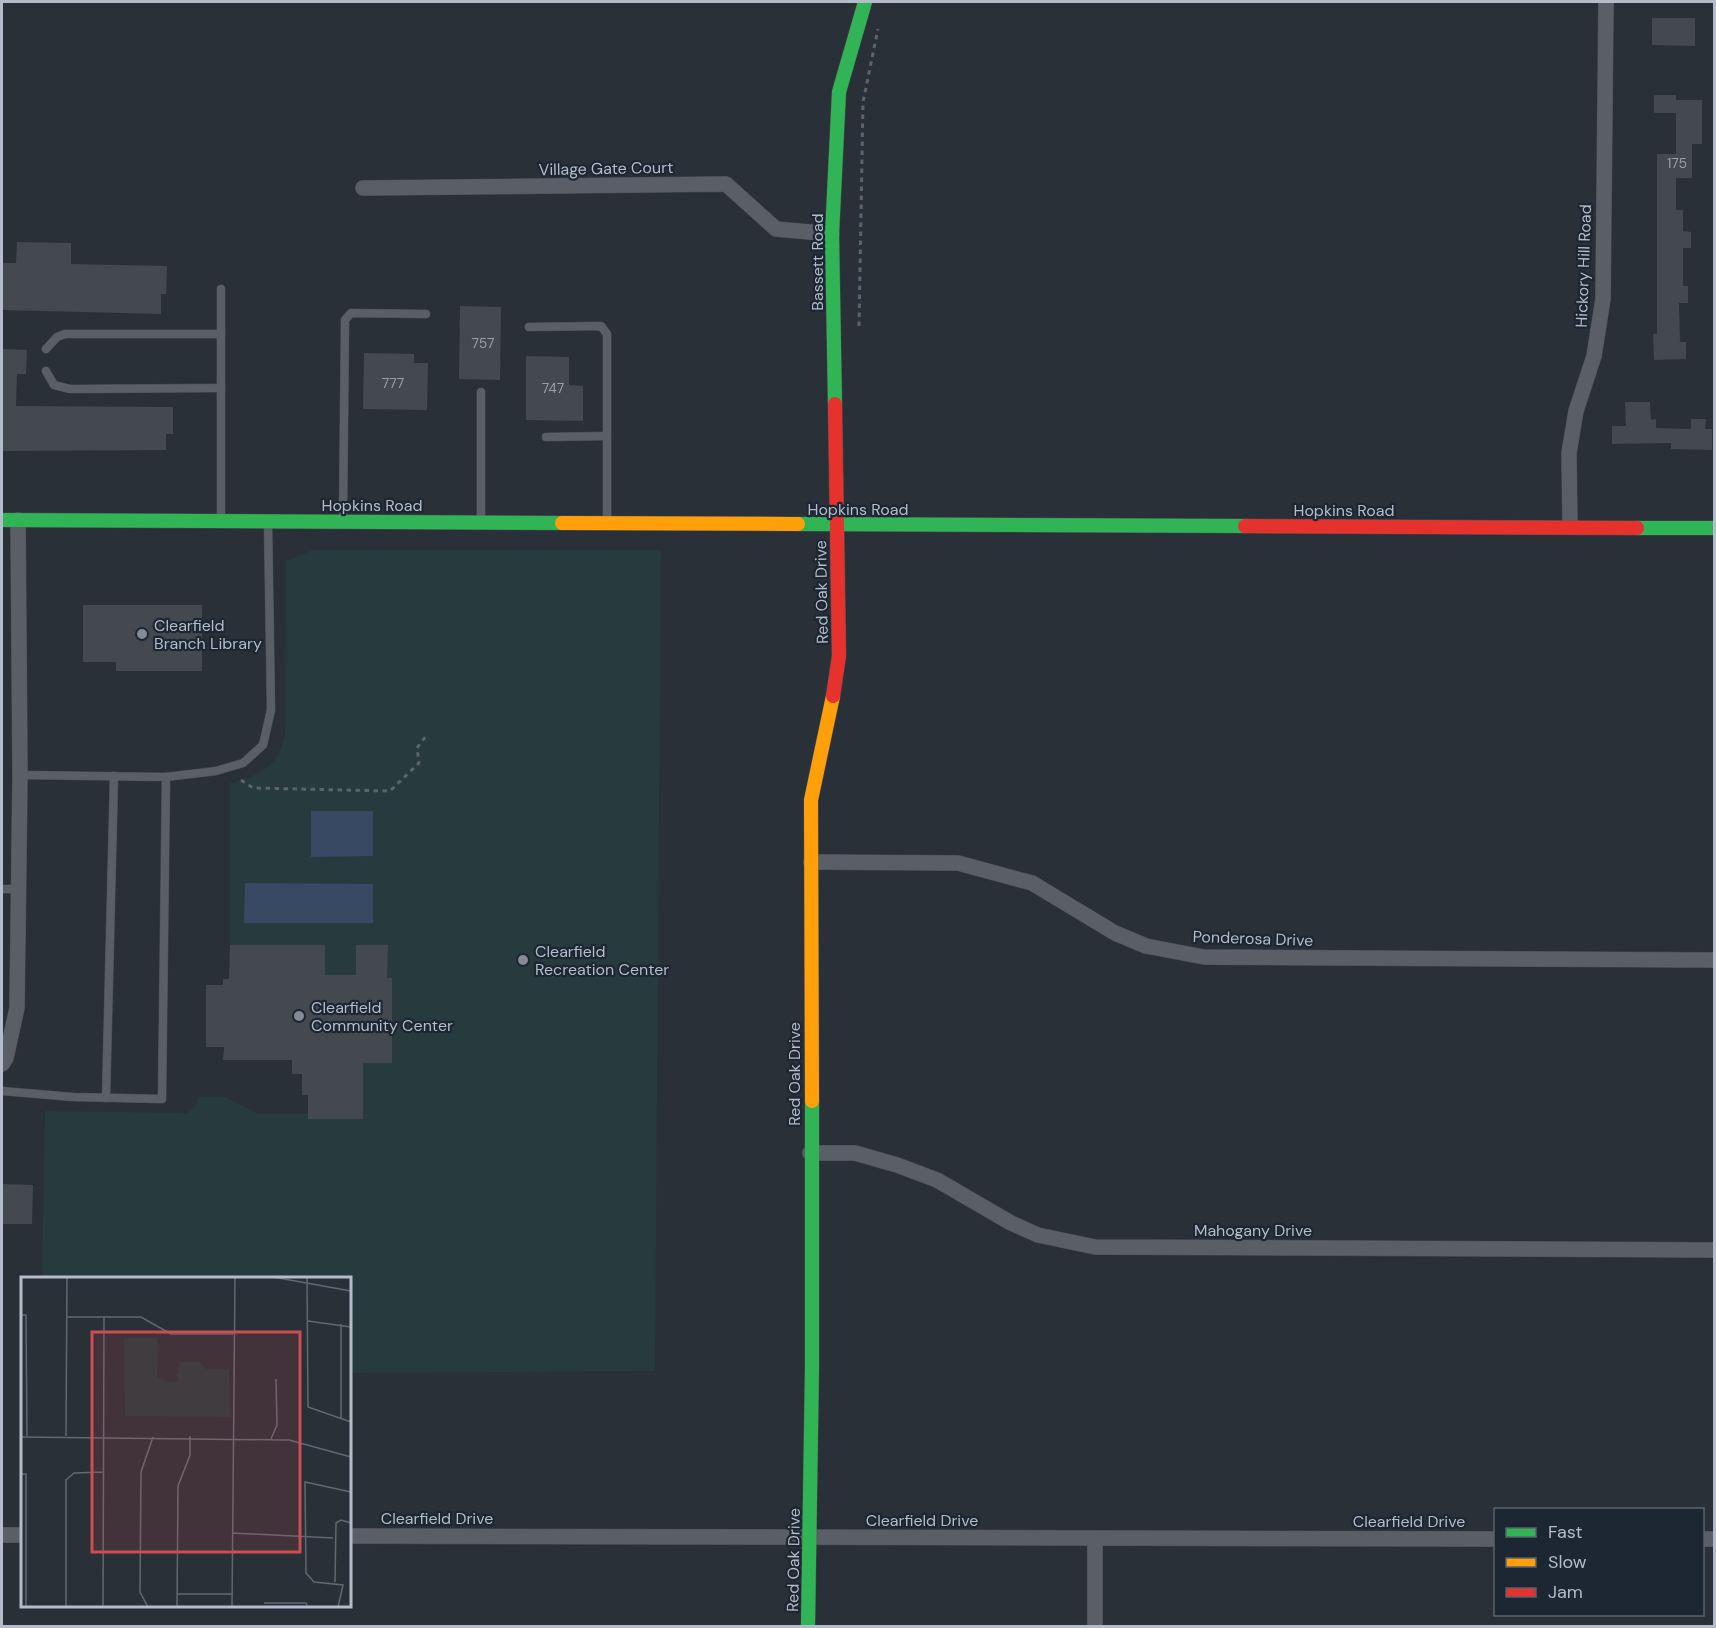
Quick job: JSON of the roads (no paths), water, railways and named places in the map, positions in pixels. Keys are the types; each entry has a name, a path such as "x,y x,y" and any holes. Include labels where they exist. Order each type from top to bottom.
{"street":[{"name":"Bassett Road","path":"836,525 832,234 839,92 865,2"},
{"name":"Hickory Hill Road","path":"1570,527 1569,453 1576,411 1594,356 1603,299 1606,2"},
{"name":"Village Gate Court","path":"363,188 726,184 776,229 832,234"},
{"name":"Hopkins Road","path":"2,520 1714,528"},
{"path":"2,1064 6,1058 17,1008 20,889 18,520"},
{"name":"Red Oak Drive","path":"808,1626 811,800 816,761 838,676 836,525"},
{"name":"Ponderosa Drive","path":"811,862 958,863 1032,883 1115,933 1146,946 1204,957 1714,960"},
{"name":"Mahogany Drive","path":"810,1153 855,1153 897,1165 937,1180 1011,1223 1038,1234 1095,1247 1714,1250"},
{"path":"2,1535 21,1535"},
{"name":"Clearfield Drive","path":"351,1536 1494,1539"},
{"path":"1095,1538 1095,1626"}],"lane":[{"path":"221,290 221,521"},
{"path":"343,521 345,320 351,313 426,314"},
{"path":"529,327 601,326 607,334 607,523"},
{"path":"46,349 57,337 65,334 221,334"},
{"path":"46,371 54,385 70,389 221,388"},
{"path":"481,392 481,522"},
{"path":"546,437 607,436"},
{"path":"20,775 166,777 216,771 243,763 263,745 271,710 268,521"},
{"path":"106,1098 114,776"},
{"path":"2,1091 162,1099 166,777"},
{"path":"2,889 20,889"}],"water":[{"path":"311,811 373,811 373,856 311,857"},
{"path":"245,883 373,884 373,923 244,923"}],"place":[{"name":"Clearfield Branch Library","path":"142,634"},
{"name":"Clearfield Recreation Center","path":"523,960"},
{"name":"Clearfield Community Center","path":"299,1016"}]}
